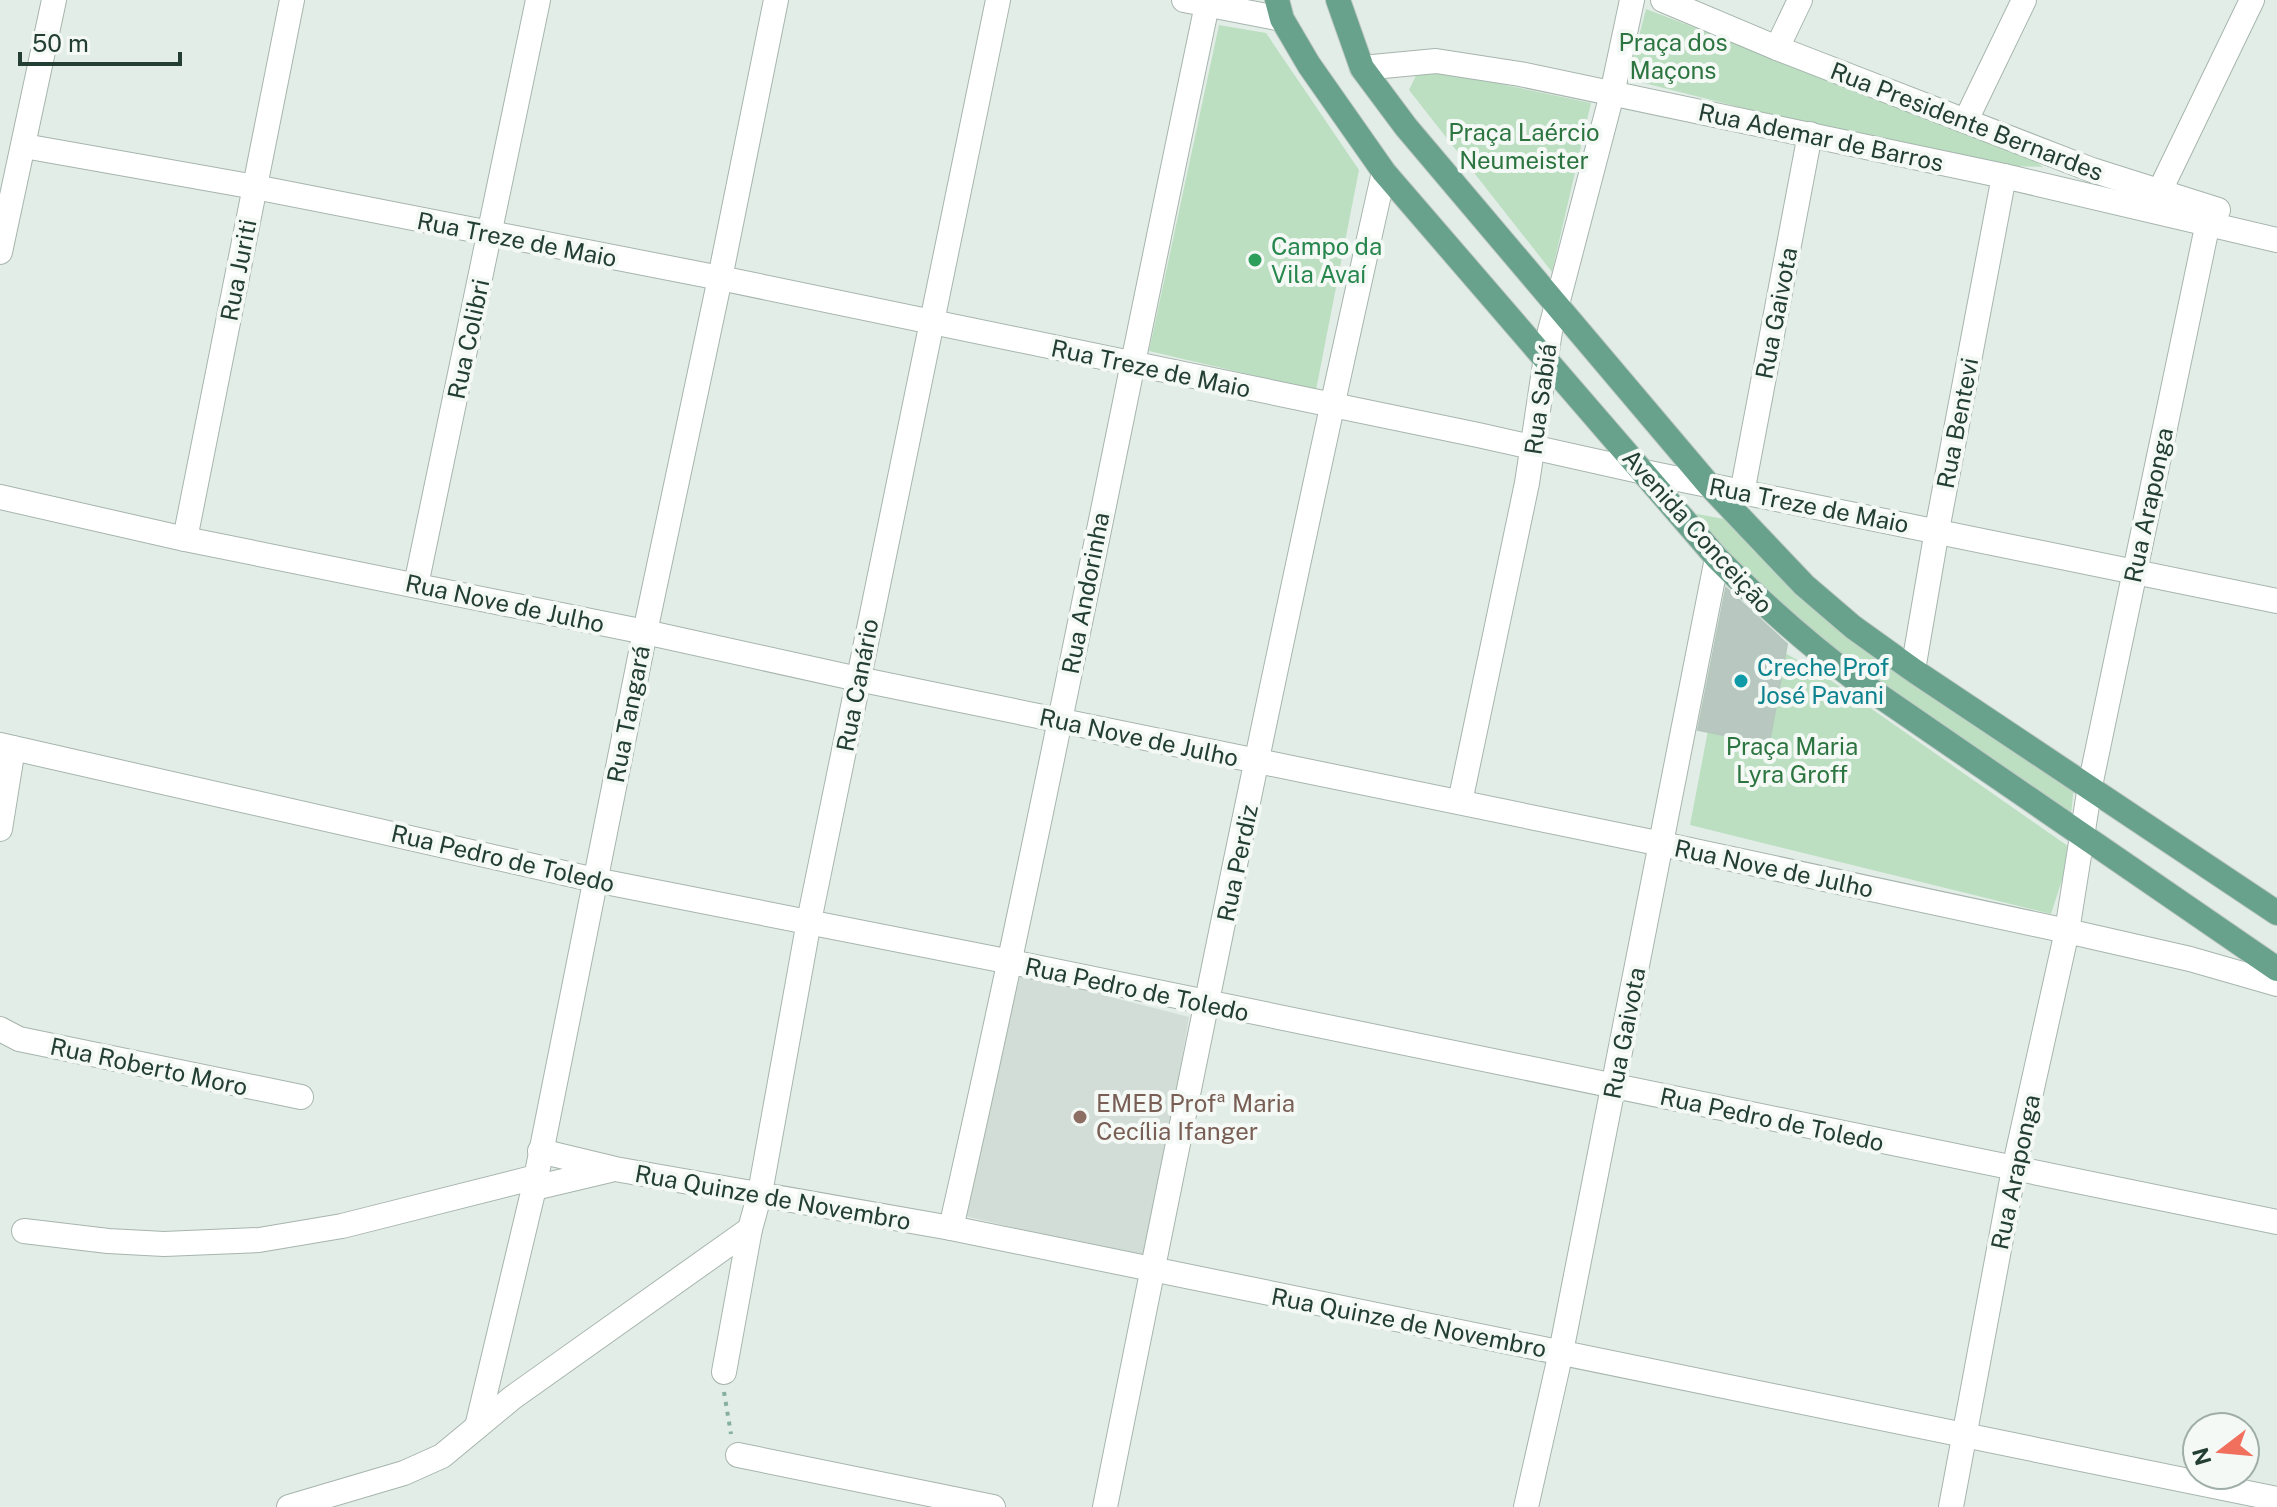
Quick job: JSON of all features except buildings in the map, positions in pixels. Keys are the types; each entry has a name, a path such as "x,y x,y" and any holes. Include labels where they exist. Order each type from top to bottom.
{"main road":[{"path":"1322,0 1362,68"},
{"name":"Avenida Conceição","path":"1338,0 1362,68 1459,192 1709,485 1804,585 1853,627 1913,670 2277,913"},
{"name":"Avenida Conceição","path":"1277,6 1338,110 1384,172 1717,558 1806,643 2083,838 2277,969"}],"street":[{"path":"0,252 54,0"},
{"name":"Rua Juriti","path":"185,539 292,0"},
{"name":"Rua Colibri","path":"416,585 538,0"},
{"name":"Rua Tangará","path":"477,1427 535,1182 776,0"},
{"name":"Rua Canário","path":"724,1372 809,921 998,0"},
{"name":"Rua Sabiá","path":"1460,802 1533,447 1556,304 1612,94 1632,0"},
{"name":"Rua Presidente Bernardes","path":"1663,0 1777,48 2092,170 2154,201 2210,216 2277,226"},
{"path":"1777,48 1800,0"},
{"path":"1966,120 2024,0"},
{"path":"2154,201 2252,0"},
{"path":"1196,2 1277,6"},
{"name":"Rua Andorinha","path":"951,1228 1011,962 1131,364 1196,2"},
{"name":"Rua Ademar de Barros","path":"1362,68 1408,62 1465,64 2004,176 2154,201"},
{"name":"Rua Gaivota","path":"1742,493 1810,134"},
{"name":"Rua Treze de Maio","path":"24,146 255,187 720,278 1331,404 1742,493 2277,601"},
{"name":"Rua Perdiz","path":"1105,1507 1331,404 1384,172"},
{"name":"Rua Bentevi","path":"1913,670 2004,176"},
{"path":"2210,216 2277,240"},
{"name":"Rua Araponga","path":"1951,1507 2014,1169 2067,931 2090,786 2210,216"},
{"name":"Rua Nove de Julho","path":"0,497 185,539 1662,844 2067,931 2190,959 2277,984"},
{"name":"Rua Gaivota","path":"1526,1507 1561,1352 1717,558"},
{"path":"0,829 6,746"},
{"name":"Rua Pedro de Toledo","path":"6,746 595,880 1011,962 2277,1222"},
{"name":"Rua Roberto Moro","path":"0,1029 19,1039 301,1097"},
{"name":"Rua Quinze de Novembro","path":"540,1151 615,1169 951,1228 2277,1499"},
{"path":"24,1231 164,1244 259,1240 342,1226 535,1182 615,1169"},
{"path":"289,1507 404,1473 442,1456 512,1398 750,1229"},
{"path":"738,1455 993,1507"}],"path":[{"path":"724,1372 724,1403 738,1455"}],"shaded area":[{"name":"EMEB Profª Maria Cecília Ifanger","path":"1020,974 1189,1017 1148,1260 965,1216"}],"green space":[{"name":"Praça dos Maçons","path":"1646,9 2026,154 2043,167 1990,165 1807,124 1628,79"},
{"name":"Campo da Vila Avaí","path":"1219,25 1266,33 1359,170 1316,390 1149,351"},
{"name":"Praça Laércio Neumeister","path":"1420,67 1591,103 1552,272 1409,90"},
{"path":"1692,513 1729,520 2074,786 2071,814 1827,651 1717,545"},
{"name":"Praça Maria Lyra Groff","path":"1729,620 1826,677 2072,849 2051,914 1690,825"}],"place":[{"name":"Campo da Vila Avaí","path":"1255,260"},
{"name":"Creche Prof José Pavani","path":"1741,681"},
{"name":"EMEB Profª Maria Cecília Ifanger","path":"1080,1117"}]}
